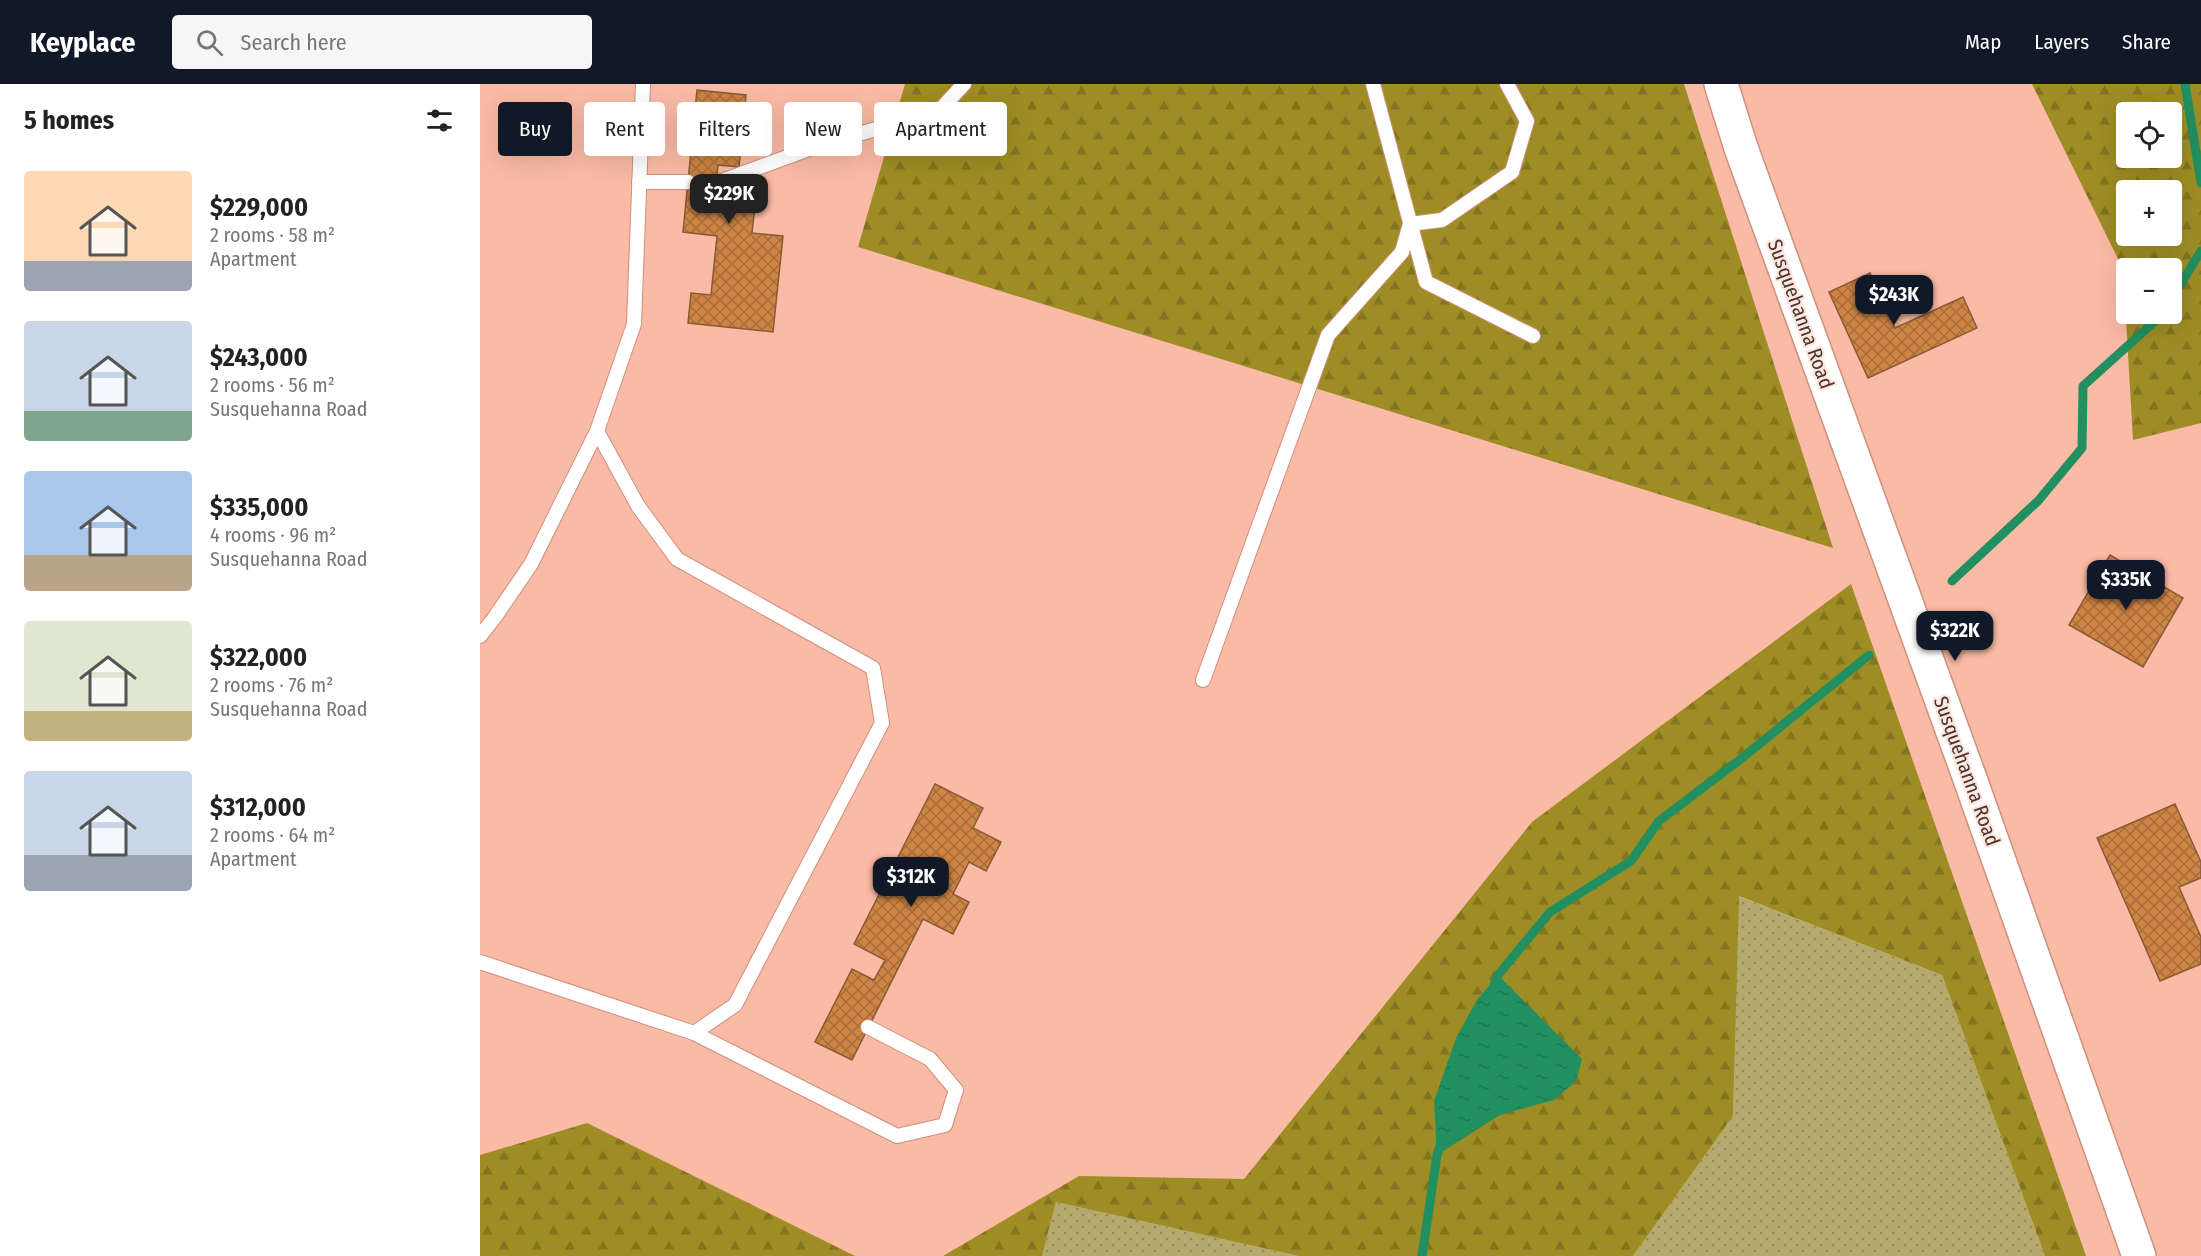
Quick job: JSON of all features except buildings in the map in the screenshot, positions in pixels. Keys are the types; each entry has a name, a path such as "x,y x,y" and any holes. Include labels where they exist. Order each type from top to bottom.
{"main road":[{"name":"Susquehanna Road","path":"1720,84 2139,1256"}],"lane":[{"path":"480,636 531,564 597,431 634,324 642,84"},
{"path":"716,183 820,146 939,111 964,84"},
{"path":"1373,84 1426,282 1533,336"},
{"path":"1410,224 1442,220 1512,172 1527,121 1507,84"},
{"path":"639,182 688,182"},
{"path":"1203,680 1328,335 1402,252 1410,224"},
{"path":"597,431 638,506 677,559 873,668 882,723 735,1005 694,1032"},
{"path":"480,962 694,1032 897,1136 945,1125 956,1090 930,1059 868,1027"}],"shaded area":[{"path":"1738,896 1942,975 2045,1256 1633,1256 1733,1116"},
{"path":"1056,1202 1299,1256 1042,1256"}],"green space":[{"path":"905,84 1684,84 1833,548 858,247 884,156 1007,156 1007,102 900,102"},
{"path":"2032,84 2201,84 2201,423 2133,440 2126,324 2182,324 2182,258 2118,258"},
{"path":"1851,584 2086,1256 2045,1256 1942,975 1739,896 1733,1116 1633,1256 1299,1256 1056,1202 1042,1256 943,1256 1079,1176 1244,1179 1532,822"},
{"path":"587,1123 855,1256 480,1256 480,1155"}],"water":[{"path":"1498,975 1582,1059 1576,1081 1554,1100 1500,1115 1437,1155 1434,1101 1456,1038 1477,1000"}],"waterway":[{"path":"2185,84 2201,183"},
{"path":"2182,282 2201,251"},
{"path":"1952,581 2038,501 2082,448 2083,386 2152,324"},
{"path":"1494,985 1498,975 1550,912 1631,861 1659,821 1742,758 1869,655"},
{"path":"1422,1256 1437,1155 1441,1143"}]}
